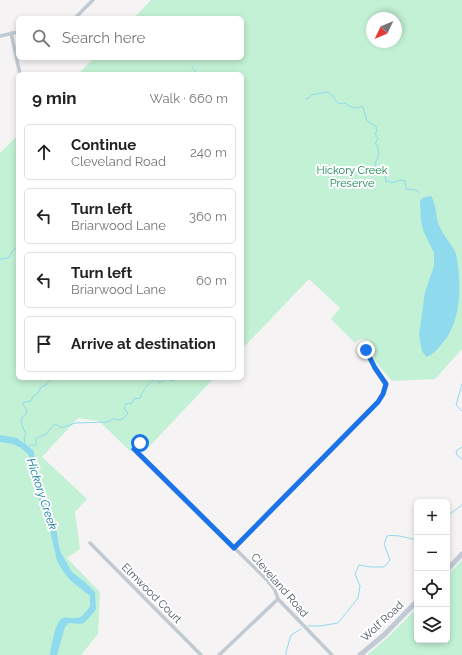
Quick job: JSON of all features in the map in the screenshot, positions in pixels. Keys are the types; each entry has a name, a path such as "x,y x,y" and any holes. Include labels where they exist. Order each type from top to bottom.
{"main road":[{"path":"450,567 462,554"},
{"name":"Wolf Road","path":"360,655 384,635 414,604"}],"street":[{"path":"77,16 93,0"},
{"path":"0,36 16,32"},
{"path":"11,33 16,56"},
{"path":"17,60 20,72"},
{"path":"234,548 378,402 383,394 386,384 375,368 366,350"},
{"name":"Cleveland Road","path":"140,443 134,449 266,580 274,590 278,599 332,655"},
{"name":"Elmwood Court","path":"90,543 201,655"},
{"path":"219,655 278,599"}],"green space":[{"name":"Hickory Creek Preserve","path":"151,0 462,0 462,349 435,379 392,381 374,360 375,348 369,340 360,339 355,343 331,319 340,308 309,279 244,347 244,72 80,72 92,60 244,60 244,16 136,16"},
{"path":"16,137 16,380 212,380 144,452 130,451 99,421 78,418 42,457 87,499 75,512 80,549 67,558 100,592 98,634 81,655 0,655 0,153","holes":["38,476 40,478 42,488 55,521 60,551"]},
{"path":"462,560 462,655 367,655 387,638 414,611 414,643 450,643 450,573"}],"water":[{"path":"431,196 441,229 456,254 459,290 453,326 447,337 438,348 426,357 422,351 419,335 425,292 434,266 434,253 423,230 420,202 422,198"},
{"name":"Hickory Creek","path":"0,435 17,438 33,450 42,488 55,521 61,553 72,572 95,592 95,611 84,623 69,623 65,627 57,655 50,655 59,621 63,618 77,618 82,616 90,606 90,596 70,580 57,561 50,530 49,516 40,503 35,486 33,469 28,454 13,444 0,442"}],"waterway":[{"path":"192,67 196,72"},
{"path":"306,99 311,95 328,92 339,103 345,103 355,108 362,106 367,121 376,126 377,131 375,134 378,138 375,144 377,145 379,154 375,164 379,173 385,176 386,182 389,181 392,183 400,180 405,181 406,189 417,190 419,193"},
{"path":"0,259 9,258 12,251 16,248"},
{"path":"25,444 24,437 26,434 21,423 22,417 26,414 27,410 22,404 31,401 33,396 38,393 41,387 46,385 50,380"},
{"path":"29,446 32,444 35,446 36,438 47,434 55,424 62,428 75,423 108,422 114,418 117,420 123,419 128,413 124,409 126,404 132,403 134,399 140,398 146,387 154,380"},
{"path":"157,380 159,383 165,380"},
{"path":"170,380 174,380"},
{"path":"462,384 456,405 462,411"},
{"path":"462,447 456,451 457,455 462,459"},
{"path":"450,514 462,505"},
{"path":"308,626 338,623 358,598 360,586 355,574 359,565 384,567 390,560 384,544 387,536 398,536 414,539"},
{"path":"286,655 291,635 301,629"}],"route":[{"path":"140,443 134,449 234,548 378,402 383,394 386,384 375,368 366,350"}]}
